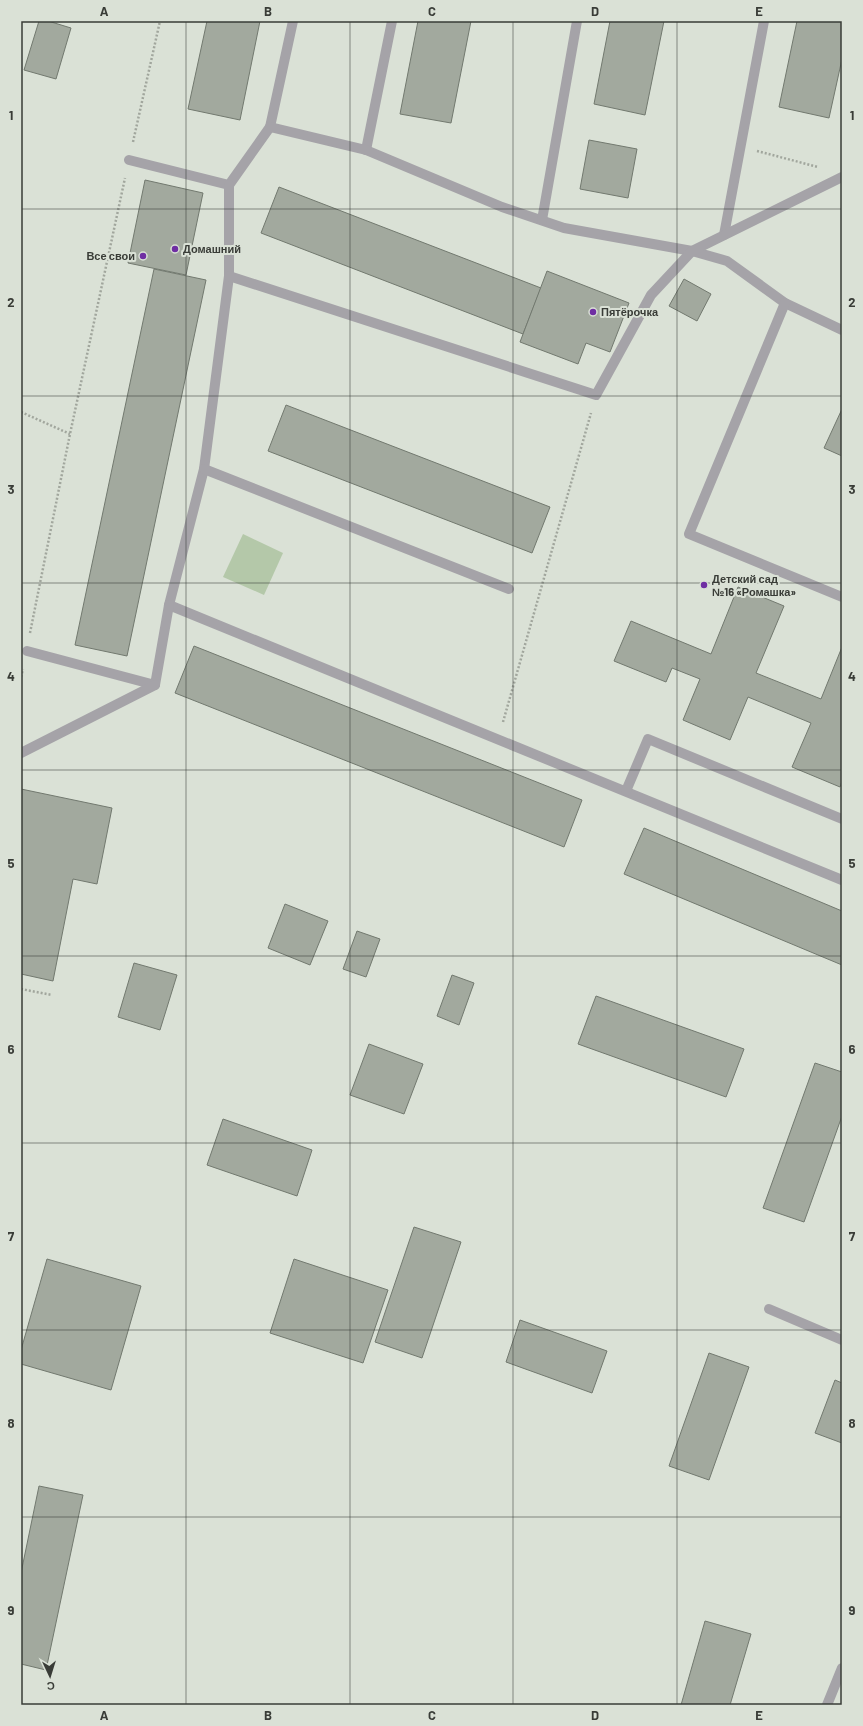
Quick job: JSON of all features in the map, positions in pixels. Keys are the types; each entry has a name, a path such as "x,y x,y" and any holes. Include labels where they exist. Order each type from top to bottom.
{"street":[{"path":"155,685 169,605 204,469 229,276 229,185 270,127 293,21"},
{"path":"366,150 392,21"},
{"path":"542,220 577,21"},
{"path":"724,235 764,21"},
{"path":"270,127 366,150 502,207 564,228 692,251 726,261 785,303 842,330"},
{"path":"129,160 229,185"},
{"path":"229,276 596,395 651,295 692,251 842,177"},
{"path":"785,303 689,534 842,597"},
{"path":"204,469 509,589"},
{"path":"169,605 498,738 842,880"},
{"path":"27,651 155,685"},
{"path":"21,753 155,685"},
{"path":"626,791 648,739 842,819"},
{"path":"769,1309 842,1340"},
{"path":"827,1705 842,1668"}],"path":[{"path":"21,677 70,434 160,21"},
{"path":"741,147 820,168"},
{"path":"498,738 596,395"},
{"path":"21,412 70,434"},
{"path":"21,989 52,995"}],"green space":[{"path":"243,534 283,553 264,595 223,577"}],"building":[{"path":"39,21 48,21 71,28 56,79 24,70"},
{"path":"207,21 260,21 240,120 188,109"},
{"path":"418,21 471,21 451,123 400,114"},
{"path":"610,21 664,21 645,115 594,104"},
{"path":"797,21 842,21 842,59 829,118 779,107"},
{"path":"589,140 637,149 628,198 580,189"},
{"path":"145,180 203,193 186,275 128,263"},
{"path":"279,187 541,288 523,334 261,233"},
{"path":"154,269 206,280 127,656 75,645"},
{"path":"547,271 629,303 610,352 586,343 578,364 520,342"},
{"path":"684,279 711,294 697,321 669,306"},
{"path":"286,405 550,507 532,553 268,451"},
{"path":"842,409 842,456 824,448"},
{"path":"738,587 784,606 756,673 821,699 842,647 842,781 840,787 792,767 811,723 748,697 730,740 683,720 700,679 672,668 666,682 614,661 631,621 711,654"},
{"path":"194,646 582,800 564,847 175,693"},
{"path":"21,789 112,808 97,884 73,879 53,981 21,974"},
{"path":"644,828 842,911 842,965 624,874"},
{"path":"285,904 328,921 310,965 268,948"},
{"path":"357,931 380,939 366,977 343,969"},
{"path":"134,963 177,975 160,1030 118,1017"},
{"path":"452,975 474,983 459,1025 437,1016"},
{"path":"596,996 744,1049 726,1097 578,1044"},
{"path":"369,1044 423,1064 404,1114 350,1095"},
{"path":"815,1063 842,1072 842,1116 804,1222 763,1208"},
{"path":"223,1119 312,1150 297,1196 207,1165"},
{"path":"414,1227 461,1242 422,1358 375,1342"},
{"path":"47,1259 141,1286 111,1390 21,1364 21,1350"},
{"path":"294,1259 388,1290 363,1363 270,1333"},
{"path":"520,1320 607,1351 592,1393 506,1362"},
{"path":"709,1353 749,1367 709,1480 669,1466"},
{"path":"835,1380 842,1383 842,1443 815,1433"},
{"path":"39,1486 83,1495 46,1670 21,1664 21,1573"},
{"path":"705,1621 751,1634 730,1705 681,1705"}],"place":[{"name":"Домашний","path":"175,249"},
{"name":"Все свои","path":"143,256"},
{"name":"Пятёрочка","path":"593,312"},
{"name":"Детский сад №16 «Ромашка»","path":"704,585"}]}
